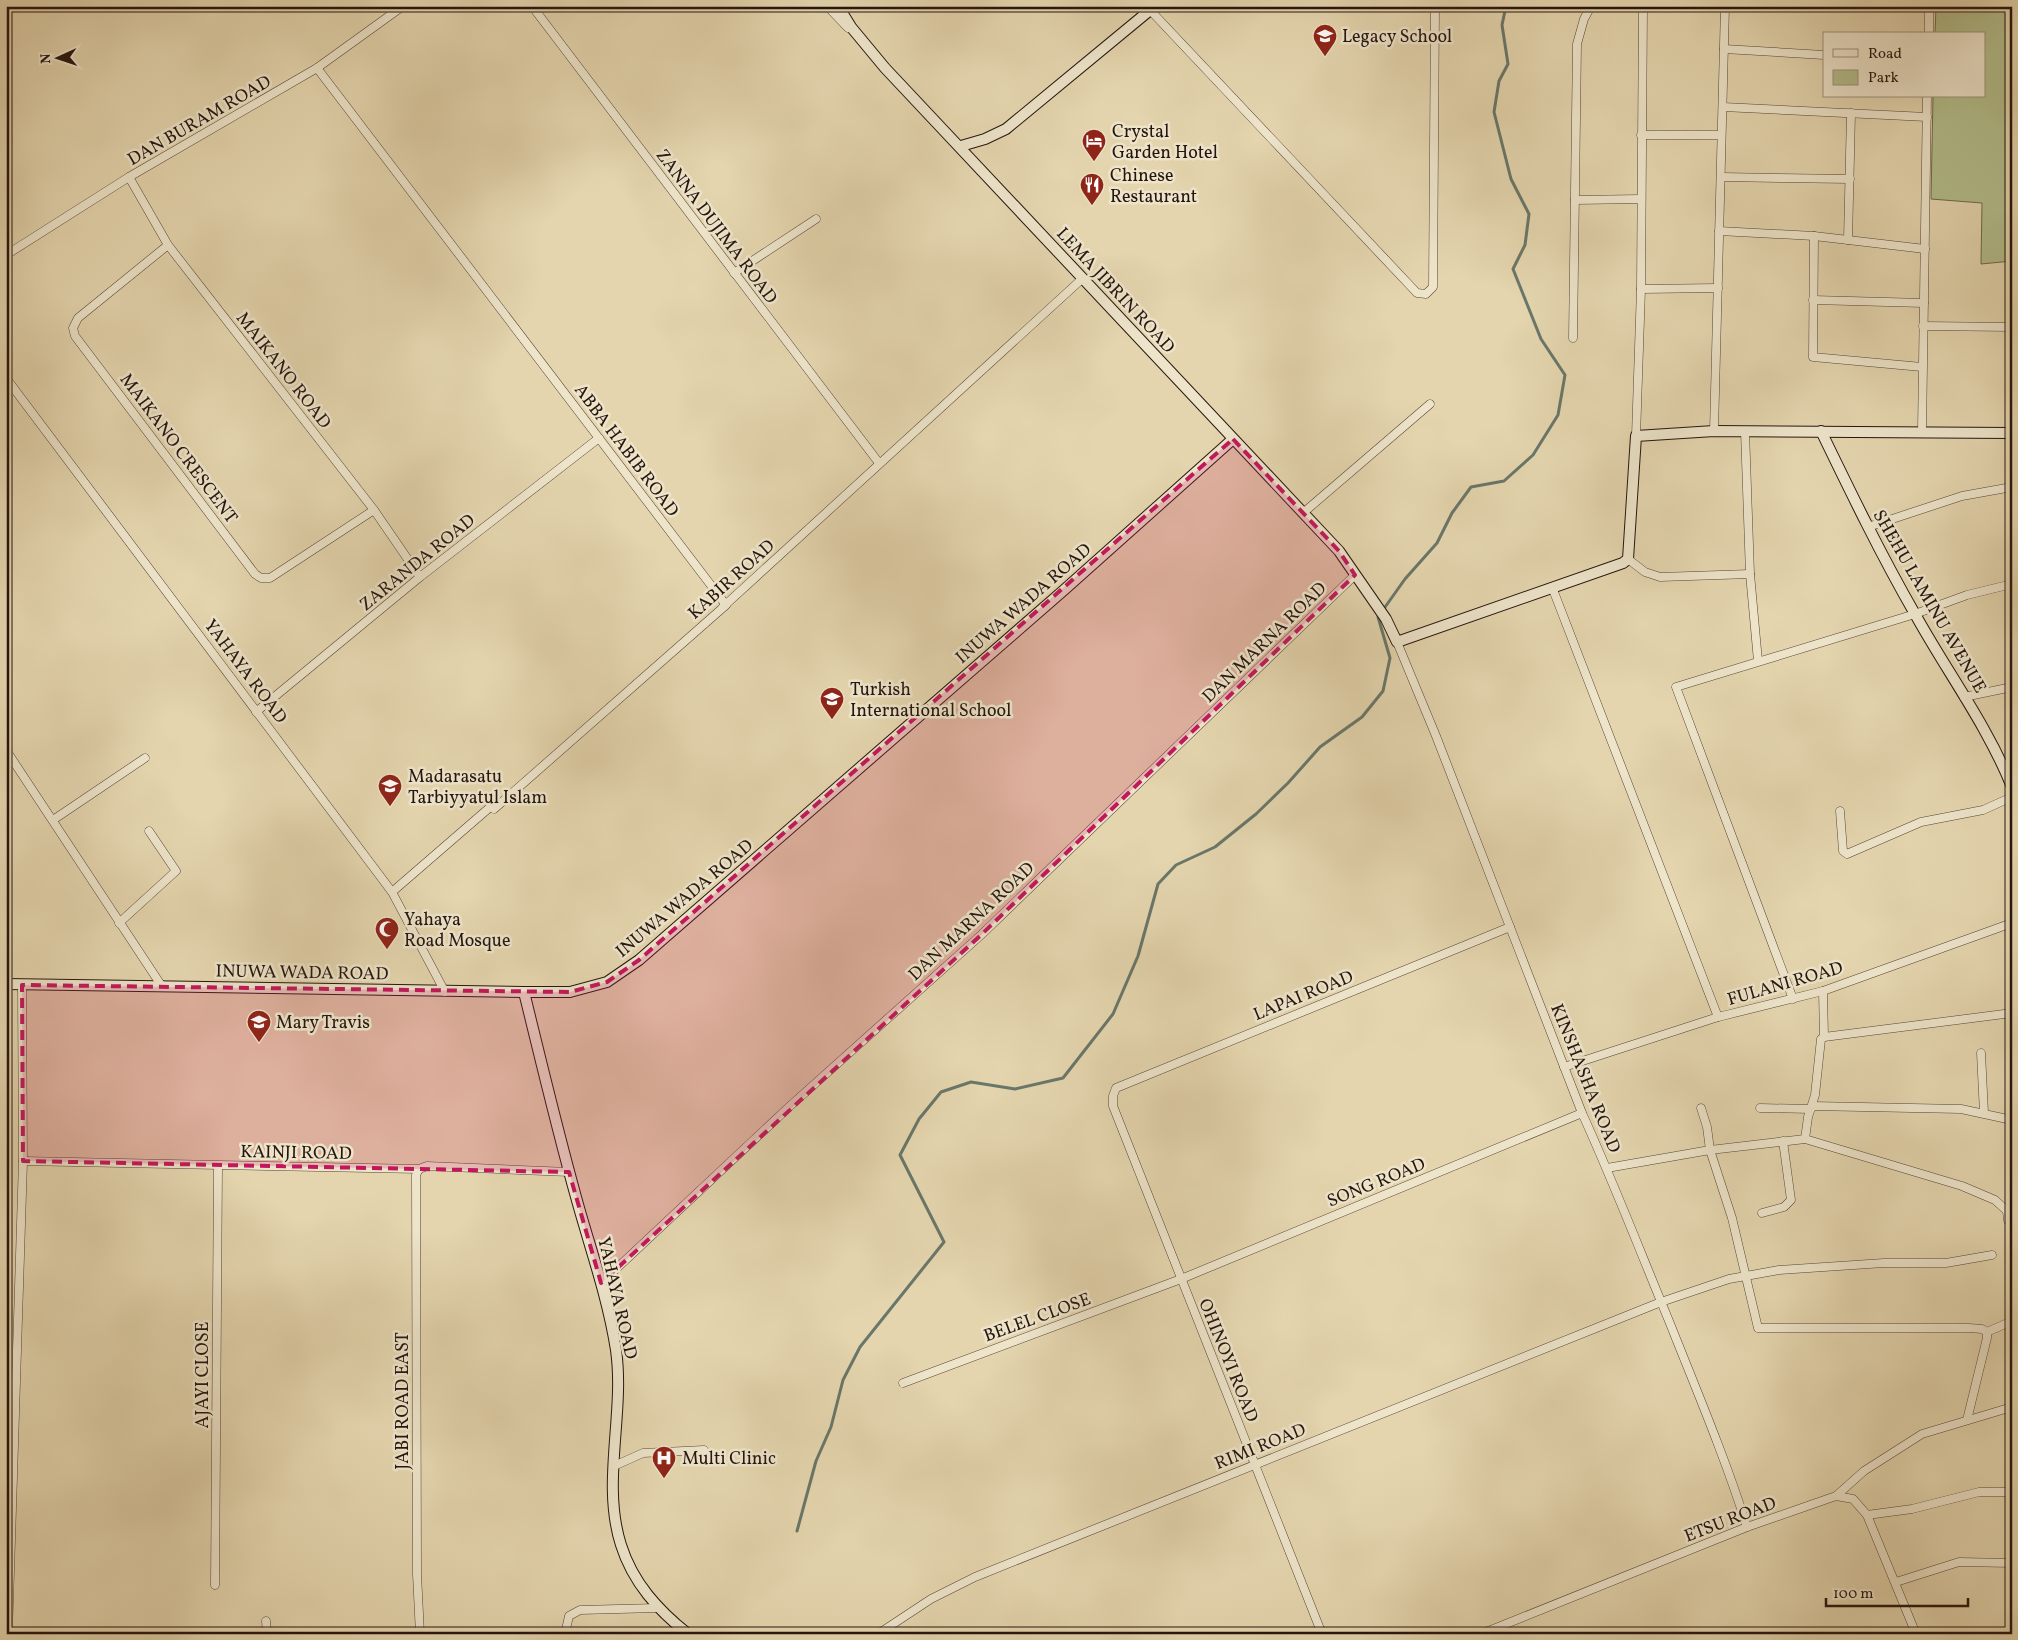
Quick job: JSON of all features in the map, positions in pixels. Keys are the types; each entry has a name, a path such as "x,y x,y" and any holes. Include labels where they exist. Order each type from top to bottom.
{"street":[{"name":"DAN BURAM ROAD","path":"6,255 129,177 317,68 403,6"},
{"name":"ZANNA DUJIMA ROAD","path":"532,6 879,463"},
{"name":"LEMA JIBRIN ROAD","path":"827,6 961,146 1232,439 1339,551 1386,619 1396,642"},
{"path":"838,6 851,27 885,68"},
{"path":"961,146 985,139 1006,129 1153,8 1417,293 1426,294 1433,287 1435,6"},
{"path":"1573,338 1577,44 1584,18 1591,6"},
{"path":"1396,642 1623,563 1628,559 1636,436 1641,289 1643,6"},
{"path":"1714,431 1721,176 1720,135 1725,6"},
{"path":"1929,6 1929,32"},
{"path":"1724,48 1823,54"},
{"name":"ABBA HABIB ROAD","path":"317,68 726,605"},
{"path":"1922,432 1928,98"},
{"path":"1722,107 1927,117"},
{"path":"1848,240 1851,113"},
{"path":"1641,135 1720,135"},
{"path":"1721,176 1850,179"},
{"name":"MAIKANO ROAD","path":"129,177 168,245 374,510 420,577"},
{"path":"1575,200 1641,199"},
{"path":"734,273 816,219"},
{"path":"1719,231 1814,236 1925,249"},
{"path":"1814,236 1813,357 1818,360 1922,367"},
{"name":"MAIKANO CRESCENT","path":"168,245 78,318 73,328 75,336 255,574 261,578 270,578 374,510"},
{"name":"KABIR ROAD","path":"392,892 726,605 1083,278"},
{"path":"1641,289 1718,288"},
{"path":"1812,300 1924,304"},
{"path":"1923,326 2012,327"},
{"name":"YAHAYA ROAD","path":"6,378 392,892 445,992"},
{"path":"1302,513 1430,404"},
{"path":"1636,436 1714,431 2012,433"},
{"path":"1746,431 1750,574 1758,661"},
{"name":"SHEHU LAMINU AVENUE","path":"1821,431 1868,527 1915,614 1964,697 1981,721 2008,769 2012,787"},
{"name":"ZARANDA ROAD","path":"256,712 420,577 599,438"},
{"name":"INUWA WADA ROAD","path":"6,984 161,985 445,992 570,992 607,982 639,960 1064,590 1232,439"},
{"path":"1868,527 1962,496 2012,487"},
{"path":"1628,559 1645,572 1660,577 1750,574"},
{"name":"DAN MARNA ROAD","path":"601,1283 790,1106 981,935 1355,575"},
{"path":"1793,999 1676,687 1915,614 1968,595 2012,584"},
{"path":"1552,587 1718,1017"},
{"path":"494,808 726,605"},
{"name":"KINSHASHA ROAD","path":"1396,642 1582,1113 1607,1168 1730,1474 1747,1527"},
{"path":"1964,697 2012,688"},
{"path":"6,750 161,985"},
{"path":"53,820 145,758"},
{"path":"1840,811 1843,852 1847,854 1920,822 1983,810 2012,797"},
{"path":"119,923 176,871 149,831"},
{"name":"FULANI ROAD","path":"1564,1067 1718,1017 1823,991 2012,923"},
{"name":"LAPAI ROAD","path":"1113,1096 1116,1088 1510,928"},
{"path":"8,1634 9,1522 16,1418 23,1161 22,985"},
{"path":"1805,1139 1815,1095 1821,1039 1824,1036 1823,991"},
{"name":"YAHAYA ROAD","path":"524,992 569,1172 601,1283 619,1371 614,1466 615,1523 621,1546 630,1567 657,1608 684,1631"},
{"path":"1824,1036 2012,1013"},
{"path":"1981,1053 1984,1113"},
{"name":"OHINOYI ROAD","path":"1113,1096 1113,1106 1322,1634"},
{"path":"1701,1108 1707,1127 1710,1150 1732,1218 1746,1276 1754,1321 1758,1328 1969,1328 1982,1329 1987,1332"},
{"path":"1760,1108 1961,1109 2012,1120"},
{"name":"SONG ROAD","path":"1181,1279 1582,1113"},
{"path":"1607,1168 1710,1150 1805,1139 1962,1186 1995,1200 2007,1211 2008,1220 2012,1220"},
{"path":"1762,1213 1784,1207 1791,1200 1783,1141"},
{"name":"KAINJI ROAD","path":"23,1161 419,1169 427,1166 569,1172"},
{"name":"AJAYI CLOSE","path":"216,1585 218,1166"},
{"name":"JABI ROAD EAST","path":"419,1169 416,1174 416,1194 417,1574 420,1634"},
{"name":"RIMI ROAD","path":"878,1634 931,1599 975,1577 1661,1302 1729,1279 1779,1270 1884,1263 1946,1263 1992,1255"},
{"name":"BELEL CLOSE","path":"903,1383 1181,1279"},
{"path":"1987,1332 2012,1321"},
{"path":"1967,1420 1987,1332"},
{"path":"1836,1496 1864,1471 1922,1434 2012,1407"},
{"path":"6,1418 16,1418"},
{"path":"614,1466 643,1453 704,1450"},
{"path":"1867,1515 1912,1509 1979,1492 2012,1492"},
{"path":"1836,1496 1853,1499 1867,1515 1916,1634"},
{"name":"ETSU ROAD","path":"1480,1634 1747,1527 1836,1496"},
{"path":"1896,1582 1959,1562 2012,1563"},
{"path":"565,1634 569,1616 580,1610 657,1608"},
{"path":"266,1621 267,1634"}],"highlighted area":[{"path":"1233,439 1339,551 1355,575 981,935 601,1283 569,1172 23,1161 22,985 570,992 607,982 639,960"}],"green space":[{"path":"1936,6 2012,6 2012,261 1981,264 1982,203 1931,199 1933,98 1986,98 1986,32 1935,32"}],"waterway":[{"path":"797,1531 816,1461 831,1427 843,1380 860,1347 944,1242 900,1155 919,1119 941,1092 971,1082 1015,1089 1063,1078 1113,1014 1138,956 1158,884 1176,865 1215,847 1256,814 1288,783 1320,747 1362,717 1383,691 1390,658 1378,617 1405,579 1437,543 1452,513 1471,487 1504,481 1533,455 1558,415 1565,375 1541,339 1513,269 1525,245 1529,214 1511,179 1494,112 1499,81 1508,64 1502,25 1506,6"}],"place":[{"name":"Legacy School","path":"1325,57"},
{"name":"Crystal Garden Hotel","path":"1094,162"},
{"name":"Chinese Restaurant","path":"1092,206"},
{"name":"Turkish International School","path":"832,720"},
{"name":"Madarasatu Tarbiyyatul Islam","path":"390,807"},
{"name":"Yahaya Road Mosque","path":"387,950"},
{"name":"Mary Travis","path":"259,1043"},
{"name":"Multi Clinic","path":"664,1479"}]}
